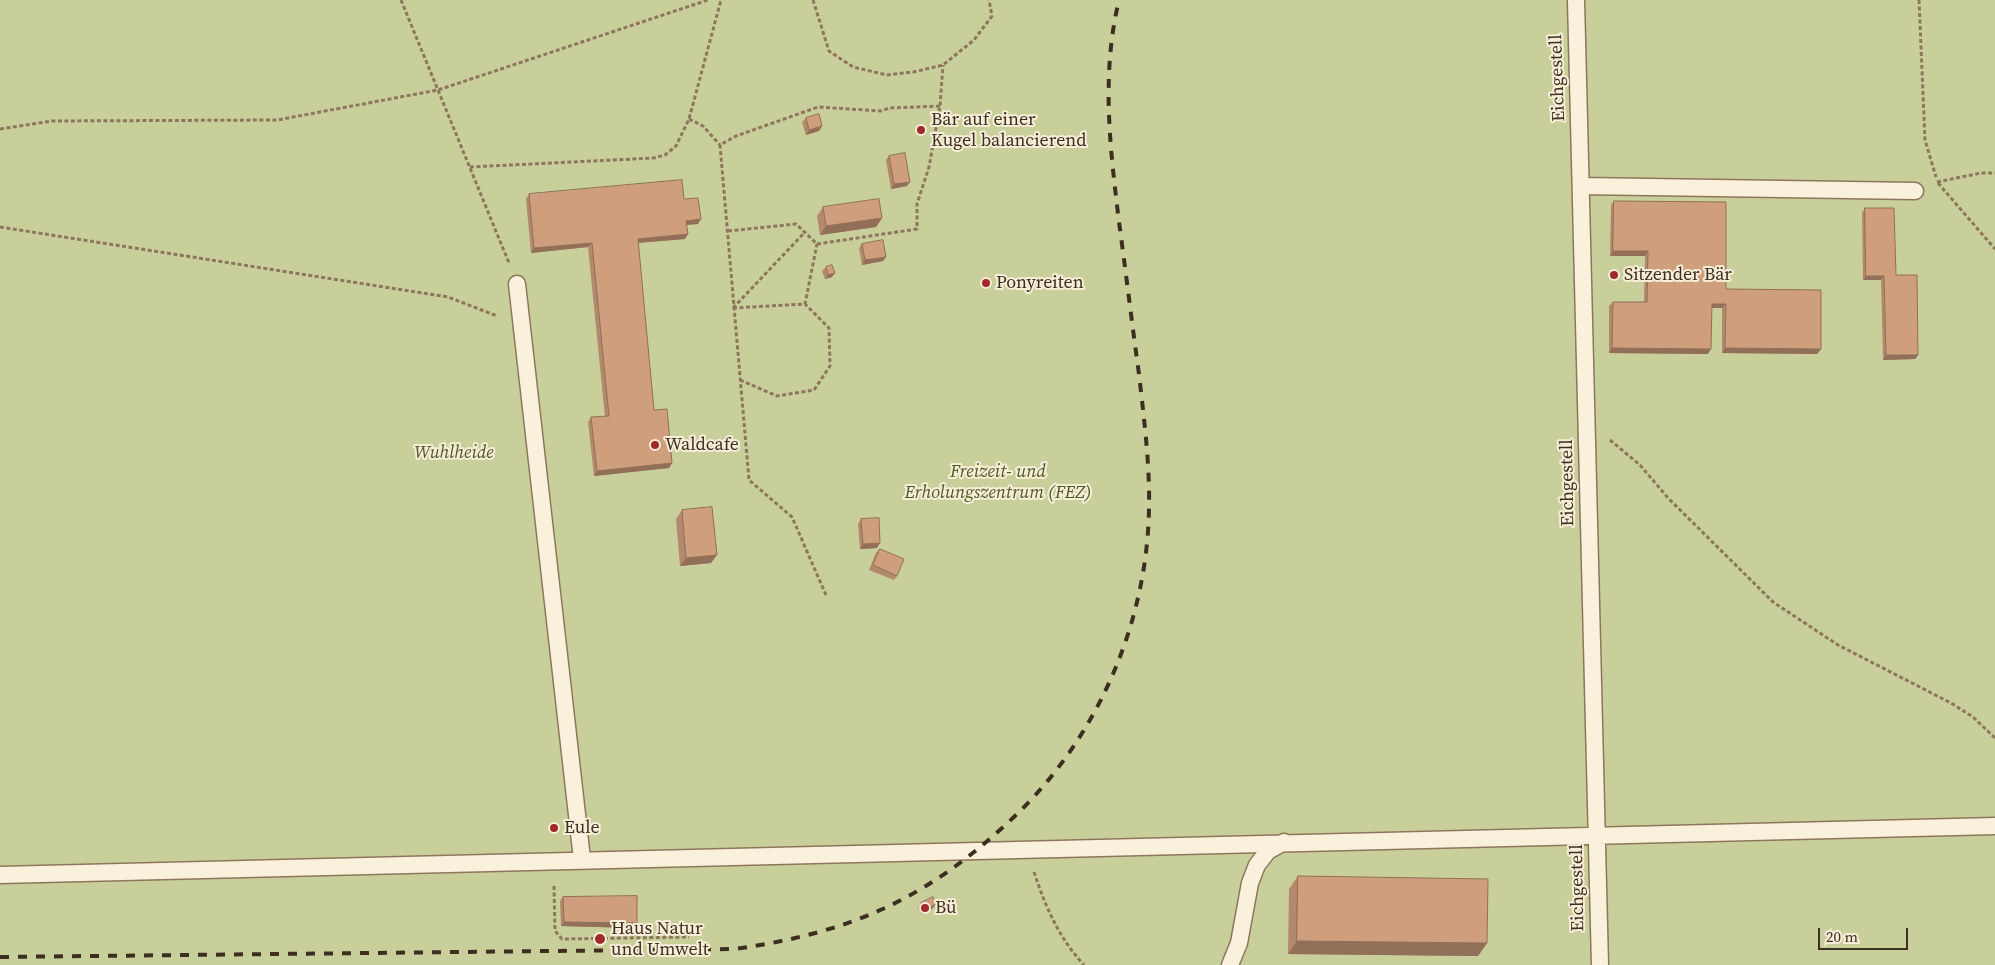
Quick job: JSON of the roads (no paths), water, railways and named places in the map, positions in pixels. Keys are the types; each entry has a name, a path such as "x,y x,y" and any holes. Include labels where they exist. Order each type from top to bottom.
{"lane":[{"name":"Eichgestell","path":"1576,0 1600,965"},
{"path":"1582,186 1915,191"},
{"path":"517,284 582,859"},
{"path":"0,875 582,859 1995,826"},
{"path":"1230,965 1239,943 1250,883 1257,864 1268,851 1284,842"}],"railway":[{"path":"0,957 735,949 817,933 888,907 952,869 984,844 1016,815 1045,784 1071,750 1094,714 1128,635 1139,594 1146,552 1149,475 1139,374 1110,139 1110,56 1119,0"}],"place":[{"name":"Bär auf einer Kugel balancierend","path":"921,130"},
{"name":"Sitzender Bär","path":"1614,275"},
{"name":"Ponyreiten","path":"986,283"},
{"name":"Waldcafe","path":"655,445"},
{"name":"Eule","path":"554,828"},
{"name":"Bü","path":"925,908"},
{"name":"Haus Natur und Umwelt","path":"600,939"}],"park label":[{"name":"Wuhlheide","path":"454,453"},
{"name":"Freizeit- und Erholungszentrum (FEZ)","path":"998,482"}]}
